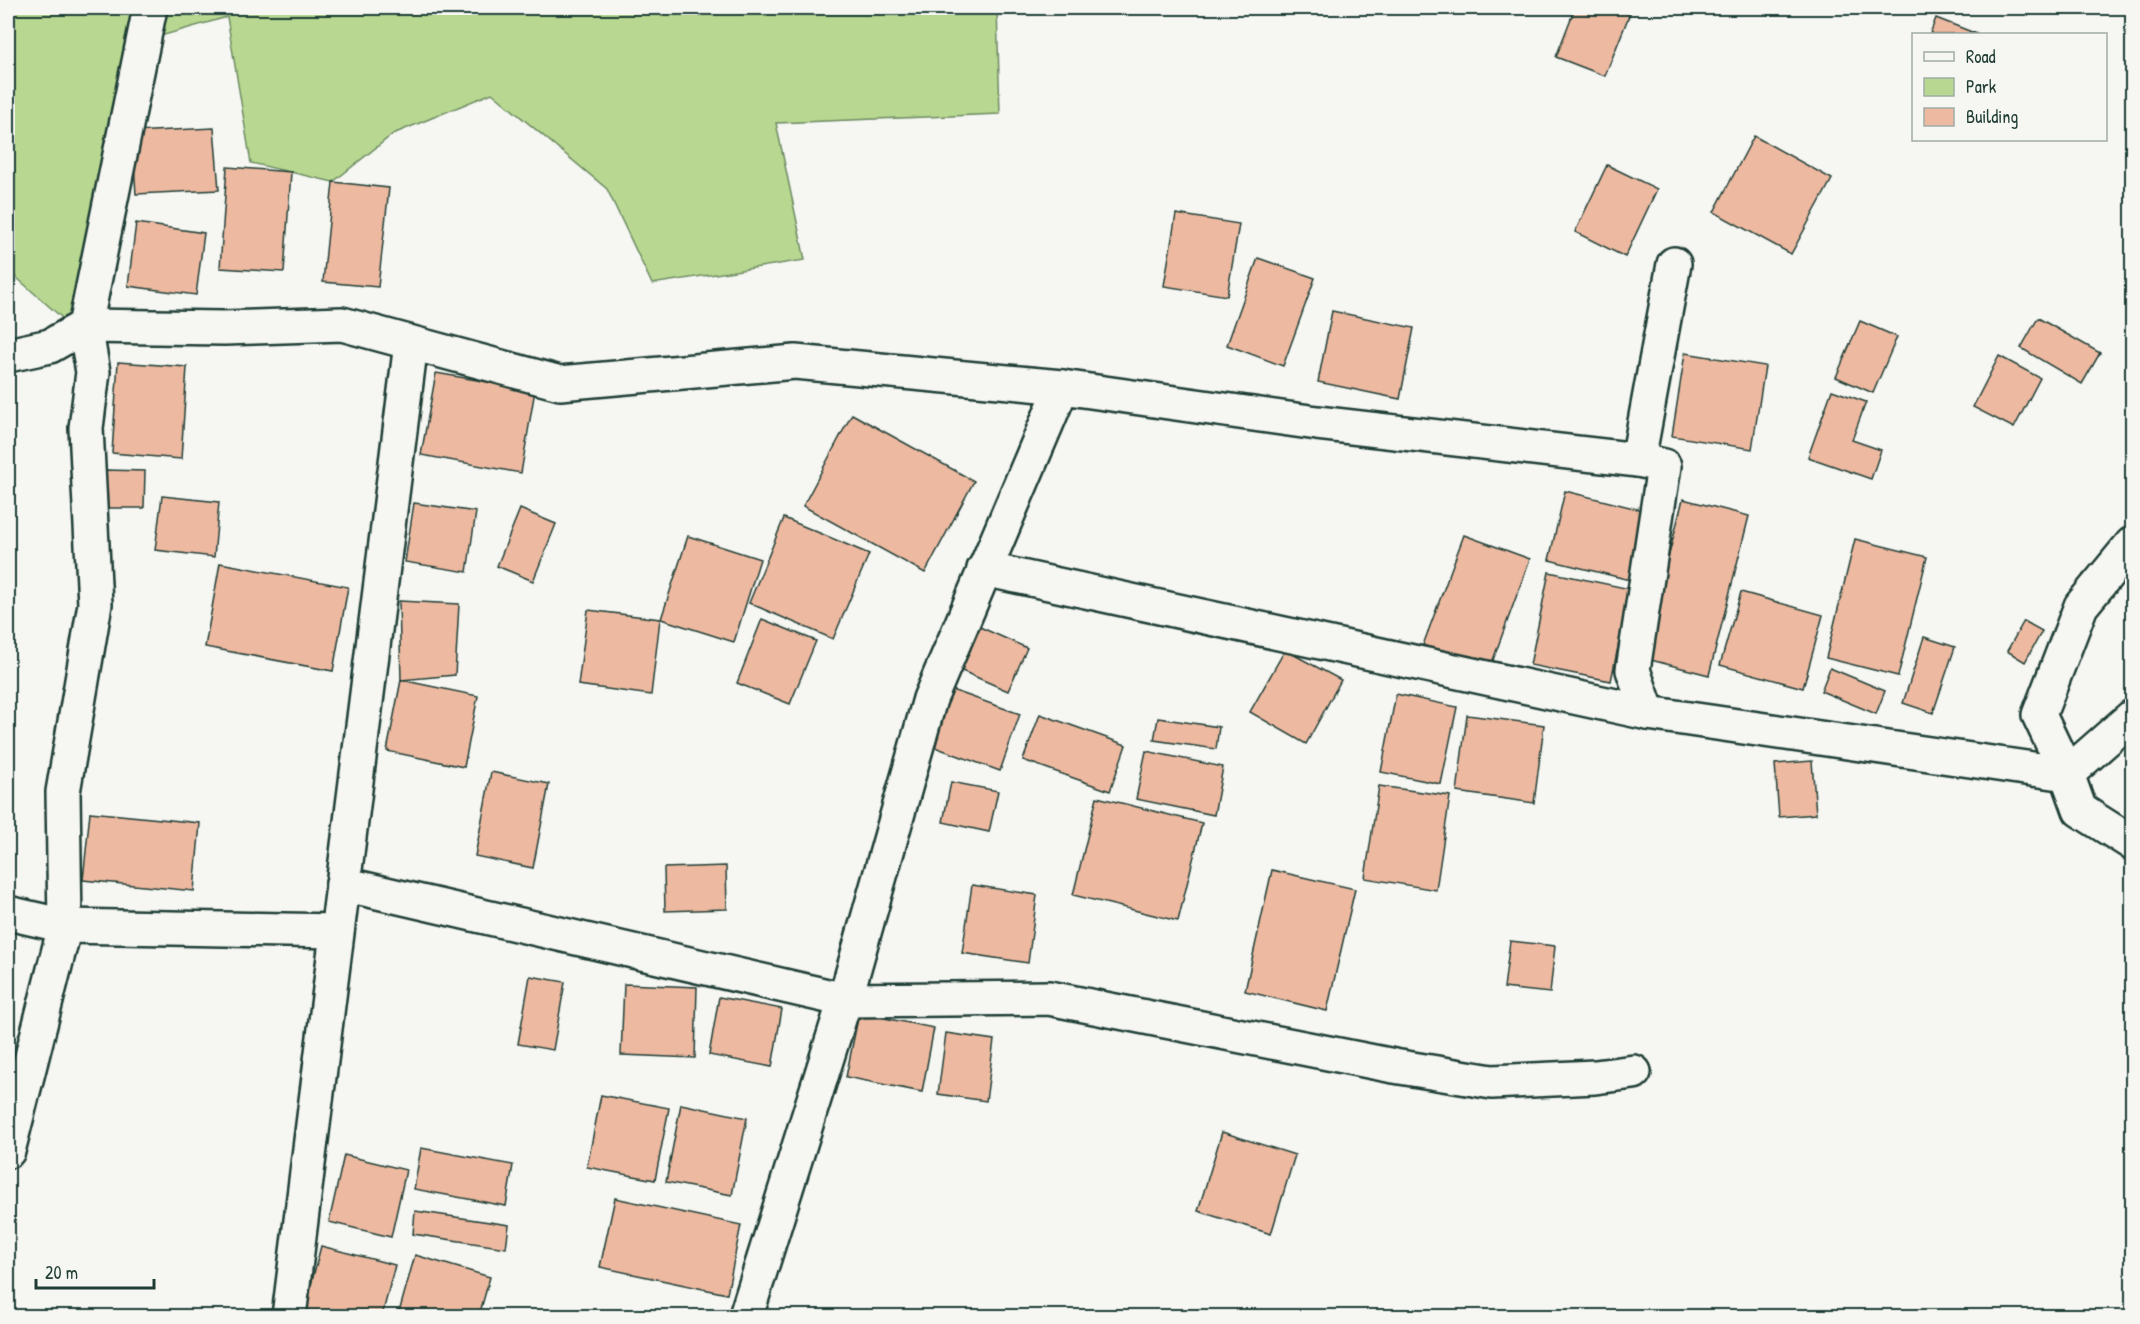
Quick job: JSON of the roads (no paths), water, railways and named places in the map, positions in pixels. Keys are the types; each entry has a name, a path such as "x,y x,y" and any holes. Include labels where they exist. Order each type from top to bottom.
{"street":[{"path":"8,1151 66,926 63,792 94,604 86,428 93,372 85,326 150,8"},
{"path":"1638,460 1674,264"},
{"path":"8,355 50,346 85,326 224,328 342,324 560,383 795,362 1062,387 1317,423 1638,460 1664,466 1633,670 1648,713"},
{"path":"289,1317 411,343"},
{"path":"746,1317 845,1000 930,699 1062,387"},
{"path":"2133,544 2081,606 2039,715 2067,774 2080,810 2133,843"},
{"path":"984,569 1648,713 2067,774 2133,717"},
{"path":"343,884 845,1000 1049,998 1394,1066 1492,1082 1595,1077 1634,1072"},
{"path":"8,913 66,926 337,931"}]}
